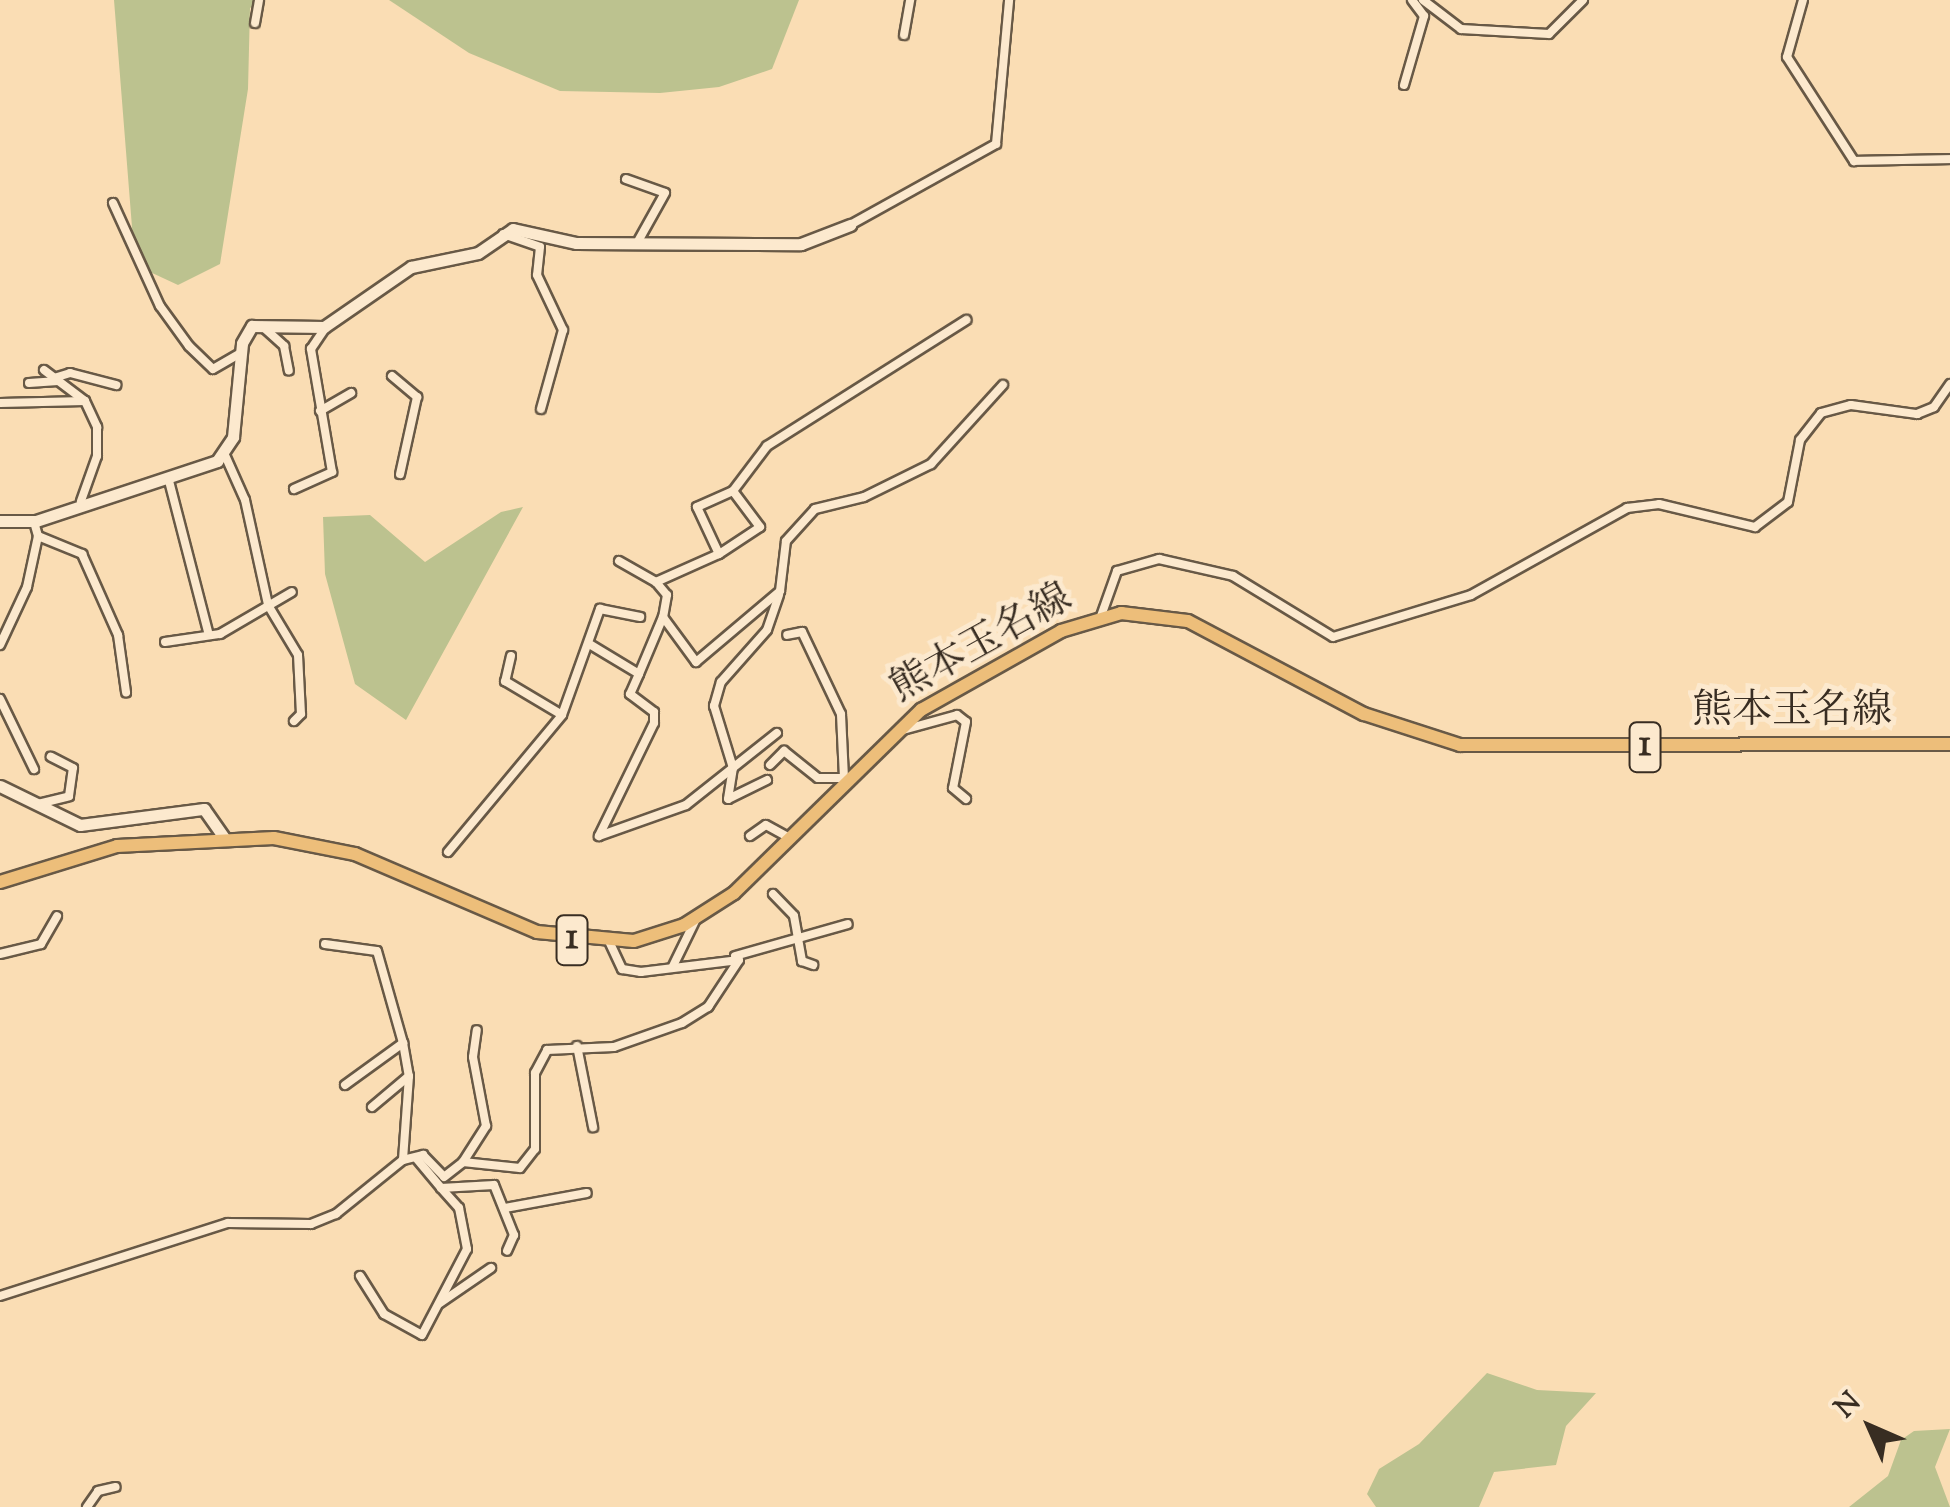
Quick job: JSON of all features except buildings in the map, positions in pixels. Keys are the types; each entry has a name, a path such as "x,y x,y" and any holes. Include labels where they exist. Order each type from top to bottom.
{"main road":[{"name":"熊本玉名線","path":"0,882 117,846 274,838 355,854 537,932 610,943 696,918 788,837 894,730 948,693 1101,616 1151,612 1188,621 1406,733 1460,745 1950,744"}],"street":[{"path":"254,23 259,0"},
{"path":"904,36 910,0"},
{"path":"294,489 332,472 310,349 327,325 411,267 478,253 503,234 525,227 576,243 801,244 850,225 996,144 1009,0"},
{"path":"1404,85 1424,16 1412,0"},
{"path":"1423,0 1461,29 1549,34 1583,0"},
{"path":"1803,0 1786,57 1854,160 1950,159"},
{"path":"626,179 664,193 637,243"},
{"path":"113,203 160,306 190,346 212,369 224,369 242,351"},
{"path":"503,234 540,247 537,276 563,330 542,408"},
{"path":"719,554 697,507 733,492 766,446 966,320"},
{"path":"259,323 284,346 289,370"},
{"path":"294,721 301,714 298,656 268,604 244,500 224,453 244,332 259,323 327,325"},
{"path":"44,370 84,401 96,427 97,456 81,501"},
{"path":"29,383 56,380 70,372 116,386"},
{"path":"392,376 417,397 400,474"},
{"path":"1101,616 1117,571 1159,560 1233,576 1318,634 1348,635 1471,595 1627,508 1659,504 1754,527 1788,502 1800,440 1821,413 1851,405 1917,414 1934,406 1950,384"},
{"path":"766,780 728,799 733,768 714,706 722,682 767,630 780,591 786,541 815,509 864,497 930,464 1003,385"},
{"path":"320,410 351,393"},
{"path":"0,403 84,401"},
{"path":"0,521 34,522 81,501 168,477 224,453"},
{"path":"168,477 210,635"},
{"path":"656,582 719,554 760,527 733,492"},
{"path":"0,645 27,587 38,536 34,522"},
{"path":"38,536 82,554 118,635 126,692"},
{"path":"619,561 656,582 666,595 662,617 630,694 654,712 654,723 596,830 600,836 686,806 777,733"},
{"path":"662,617 696,662 780,591"},
{"path":"165,642 210,635 292,592"},
{"path":"448,852 562,715 591,645 600,609 640,617"},
{"path":"770,765 784,751 818,778 844,778 841,714 802,632 787,635"},
{"path":"591,645 639,674"},
{"path":"511,656 505,682 562,715"},
{"path":"0,699 34,770"},
{"path":"894,730 928,728 957,715 966,722 952,788 954,797 966,800"},
{"path":"36,804 69,796 73,768 51,757"},
{"path":"0,786 80,824 204,809 224,838"},
{"path":"750,836 766,825 788,837"},
{"path":"773,894 794,916 802,962 813,965"},
{"path":"0,954 41,944 58,916"},
{"path":"674,966 696,918"},
{"path":"610,943 622,969 674,966 734,956 848,924"},
{"path":"325,944 376,952 409,1076 402,1160"},
{"path":"463,1162 512,1170 528,1161 535,1149 539,1060 547,1050 614,1047 682,1023 724,988 734,956"},
{"path":"0,1296 228,1223 310,1224 336,1214 402,1160 423,1155 444,1177 463,1162 486,1126 473,1057 476,1030"},
{"path":"346,1085 403,1044"},
{"path":"578,1046 593,1127"},
{"path":"372,1107 409,1076"},
{"path":"360,1276 384,1314 422,1335 466,1249 459,1208 416,1158"},
{"path":"441,1188 494,1186 514,1235 507,1251"},
{"path":"505,1208 588,1193"},
{"path":"440,1303 491,1268"},
{"path":"87,1507 98,1490 116,1487"}],"green space":[{"path":"114,0 262,0 250,8 248,89 220,264 178,285 135,265"},
{"path":"389,0 799,0 772,69 719,87 660,93 560,91 469,53"},
{"path":"523,507 406,720 355,684 325,574 323,517 370,515 425,562 501,512"},
{"path":"1487,1373 1537,1390 1596,1393 1566,1426 1556,1465 1494,1472 1479,1507 1376,1507 1367,1494 1379,1469 1419,1444"},
{"path":"1950,1429 1935,1467 1950,1507 1849,1507 1888,1476 1901,1440 1914,1431"}]}
